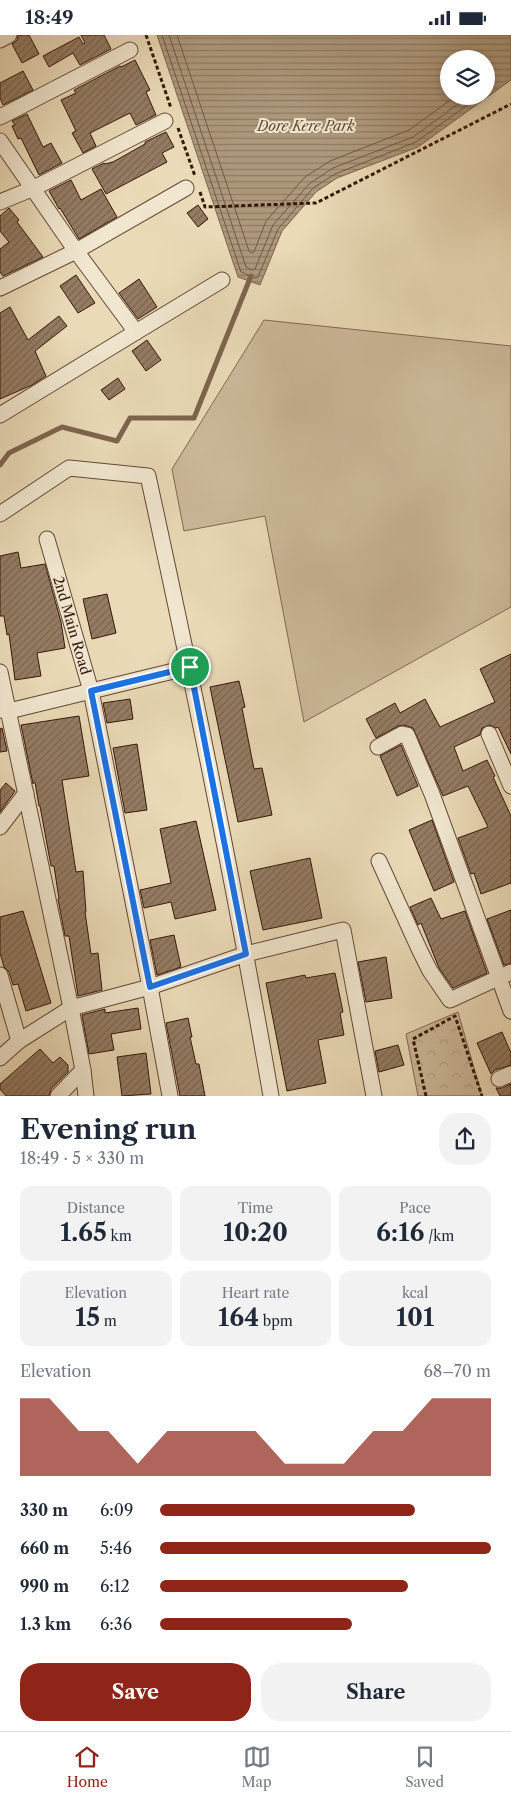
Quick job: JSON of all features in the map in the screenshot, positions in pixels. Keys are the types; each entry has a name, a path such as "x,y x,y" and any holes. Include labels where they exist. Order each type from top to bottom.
{"street":[{"path":"0,40 9,35"},
{"path":"0,117 130,50"},
{"path":"0,202 34,188 165,121"},
{"path":"0,141 76,251 136,332"},
{"path":"0,288 76,251 186,188"},
{"path":"0,415 222,280"},
{"path":"0,514 69,468 148,476 190,667 246,954 271,1096"},
{"name":"2nd Main Road","path":"47,539 91,691 170,1096"},
{"path":"5,711 190,667"},
{"path":"0,672 5,711 26,793 71,1008 86,1096"},
{"path":"378,747 402,734 407,735 505,974 511,1011"},
{"path":"489,735 511,786"},
{"path":"0,827 26,793"},
{"path":"379,861 427,964 450,1000 505,974"},
{"path":"0,1058 18,1041 71,1008 150,987 246,954 342,930 374,1096"},
{"path":"0,975 18,1041"},
{"path":"58,1096 83,1070"}],"path":[{"path":"205,207 316,203 511,104"},
{"path":"426,1096 413,1039 455,1017 482,1096"}],"green space":[{"path":"264,320 511,346 511,607 304,722 265,516 184,531 172,469"},
{"path":"458,1012 482,1096 418,1096 406,1034"}],"water":[{"name":"Dore Kere Park","path":"157,35 511,35 511,80 495,92 495,50 440,50 440,105 476,105 418,147 337,178 316,192 282,231 260,285 238,277"}],"building":[{"path":"18,35 29,35 39,54 22,63 12,44 17,40"},
{"path":"81,35 104,35 111,49 80,65 73,53 49,67 43,56 79,37 83,44 85,43"},
{"path":"135,60 150,90 146,92 156,115 136,125 130,113 90,133 96,146 83,153 72,133 76,131 61,100 76,93 74,90"},
{"path":"23,71 33,90 3,105 0,98 0,83"},
{"path":"27,114 43,147 51,143 62,163 39,175 21,138 18,139 12,126 15,125 12,121"},
{"path":"166,132 174,147 162,153 167,162 106,194 92,169 104,163 113,162 145,144 145,142"},
{"path":"71,180 81,200 101,189 117,217 79,239 49,191"},
{"path":"198,205 208,219 198,227 187,213"},
{"path":"9,208 43,257 3,276 0,272 0,249 9,242 0,231 0,216"},
{"path":"76,275 95,303 78,313 60,286"},
{"path":"139,279 157,307 138,319 119,293"},
{"path":"10,307 28,340 59,316 67,326 35,351 46,376 32,385 0,399 0,313"},
{"path":"147,340 161,360 146,371 132,351"},
{"path":"118,378 125,389 109,400 101,390"},
{"path":"18,552 21,568 45,564 61,622 65,648 37,653 41,676 15,680 9,634 7,635 4,616 0,616 0,556"},
{"path":"107,594 116,633 92,639 83,599"},
{"path":"511,654 511,754 498,727 490,725 482,728 480,735 454,747 463,771 487,760 511,816 511,883 481,894 474,873 471,874 458,838 488,827 468,786 443,796 413,728 404,725 398,726 376,738 366,719 395,703 400,713 425,699 440,727 495,702 480,669"},
{"path":"239,681 245,707 242,708 254,769 262,768 272,815 238,822 210,687"},
{"path":"130,699 133,719 107,723 103,703"},
{"path":"79,716 89,776 62,780 76,872 83,871 85,912 91,954 98,953 102,990 78,996 69,936 65,936 54,866 51,866 35,782 33,784 21,725"},
{"path":"2,728 7,751 0,752 0,729"},
{"path":"137,744 147,810 125,813 113,748"},
{"path":"401,745 418,786 397,796 380,756"},
{"path":"6,783 15,791 0,812 0,790"},
{"path":"432,820 454,882 434,891 409,830"},
{"path":"196,821 216,910 175,919 171,902 144,908 140,890 171,883 160,829"},
{"path":"310,858 322,918 263,930 250,871"},
{"path":"431,898 441,919 465,911 487,973 453,988 439,968 421,923 418,925 410,907"},
{"path":"511,910 511,963 504,965 487,919"},
{"path":"23,911 51,1003 26,1011 18,984 13,985 9,972 4,967 0,953 0,917"},
{"path":"174,935 181,967 157,975 150,940"},
{"path":"386,957 392,998 366,1002 358,962"},
{"path":"335,973 343,1012 340,1013 344,1035 318,1040 326,1083 287,1091 266,983 305,975 306,978"},
{"path":"138,1008 141,1029 111,1034 114,1050 89,1054 82,1015 105,1009 105,1013"},
{"path":"188,1018 192,1037 190,1037 196,1064 199,1064 205,1096 180,1096 166,1023"},
{"path":"502,1032 511,1053 511,1065 495,1070 491,1074 477,1043"},
{"path":"398,1045 404,1065 379,1072 375,1051"},
{"path":"40,1049 53,1063 60,1057 68,1065 68,1072 51,1089 49,1096 6,1096 0,1089 0,1084"},
{"path":"146,1053 151,1094 122,1096 117,1057"},
{"path":"511,1084 511,1096 500,1096 496,1088 502,1088"}],"waterway":[{"path":"0,465 9,453 62,427 117,441 130,418 194,418 251,276"}],"route":[{"path":"190,667 246,954 150,987 91,691 190,667"}]}
